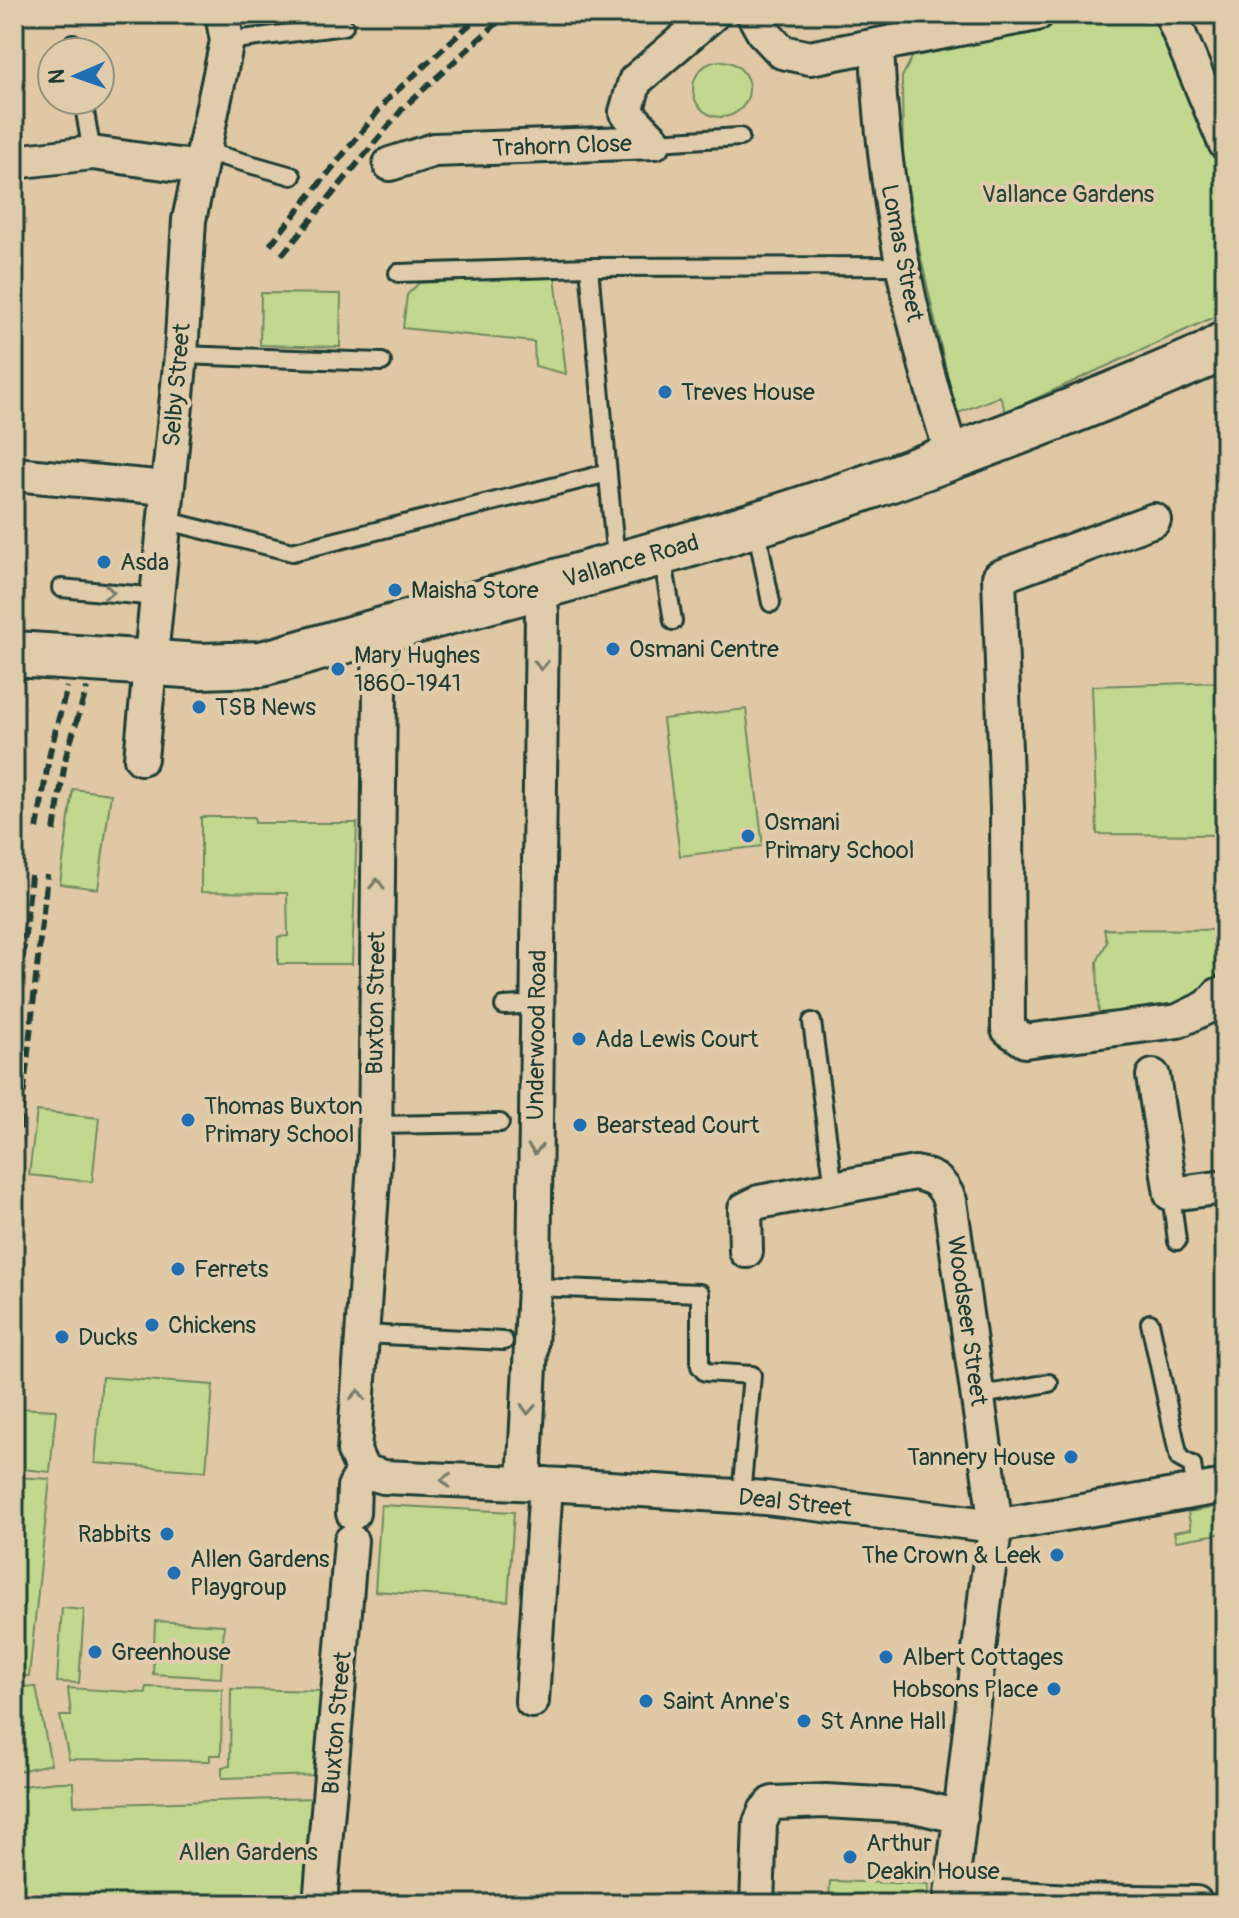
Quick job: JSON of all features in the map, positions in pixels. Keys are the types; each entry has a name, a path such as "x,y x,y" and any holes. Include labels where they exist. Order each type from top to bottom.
{"main road":[{"name":"Vallance Road","path":"14,654 150,664 261,664 661,553 755,523 1025,431 1225,346"}],"street":[{"name":"Trahorn Close","path":"655,142 626,112 635,81 713,14"},
{"path":"753,14 763,32 782,52 810,58 1037,14"},
{"path":"1171,14 1225,143"},
{"name":"Selby Street","path":"141,758 181,355 189,220 224,27"},
{"name":"Lomas Street","path":"877,45 888,189 902,266 932,390 953,457"},
{"name":"Trahorn Close","path":"390,164 434,150 655,142"},
{"path":"14,162 92,153 202,160"},
{"path":"14,474 167,488"},
{"path":"1154,520 999,577 1007,808 1008,1029 1025,1041 1178,1021 1209,1006 1225,992"},
{"name":"Underwood Road","path":"532,1701 536,1004 542,612 539,587"},
{"name":"Buxton Street","path":"320,1904 354,1487 363,1471 354,1451 375,1125 380,692 379,658 372,633"},
{"path":"1153,1076 1171,1194 1225,1187"},
{"name":"Woodseer Street","path":"834,1188 915,1173 932,1176 943,1185 950,1201 996,1526 951,1899"},
{"path":"746,1251 745,1209 749,1205 834,1188"},
{"name":"Deal Street","path":"363,1471 384,1477 741,1496 996,1526 1210,1489"},
{"path":"757,1904 760,1823 773,1803 826,1801 914,1806 961,1817"},
{"path":"951,1899 1196,1903"}],"lane":[{"path":"224,27 344,26"},
{"path":"86,116 92,153"},
{"path":"655,142 740,137"},
{"path":"202,160 292,176"},
{"path":"398,273 589,267 902,266"},
{"path":"589,267 614,540 620,564"},
{"path":"181,355 382,362"},
{"path":"164,520 292,552 608,473"},
{"path":"755,523 771,603"},
{"path":"661,553 673,621"},
{"path":"61,588 157,597"},
{"path":"504,1006 536,1004"},
{"path":"812,1022 834,1188"},
{"path":"375,1125 500,1123"},
{"path":"1171,1194 1177,1241"},
{"path":"534,1287 700,1293 700,1366 705,1372 752,1375 741,1496"},
{"path":"1150,1323 1179,1458 1192,1465 1210,1489"},
{"path":"363,1334 504,1341"},
{"path":"977,1396 1049,1383"}],"green space":[{"name":"Vallance Gardens","path":"1054,14 1167,14 1225,166 1225,312 1006,412 1000,396 956,414 903,162 902,77 920,42"},
{"path":"721,61 740,70 749,89 740,108 721,117 702,108 693,89 702,70"},
{"path":"555,276 566,374 535,366 534,342 403,328 407,295 419,283"},
{"path":"261,293 341,294 340,347 260,345"},
{"path":"1225,682 1225,835 1097,834 1092,686"},
{"path":"746,709 763,846 680,856 663,719"},
{"path":"73,789 111,794 98,889 60,884"},
{"path":"201,817 254,817 255,823 357,823 352,964 278,964 278,937 288,936 287,893 201,892"},
{"path":"1104,929 1225,930 1225,978 1208,984 1182,1004 1099,1019 1097,962 1107,942"},
{"path":"37,1111 99,1118 92,1182 29,1175"},
{"path":"102,1377 213,1385 206,1471 95,1463"},
{"path":"14,1408 56,1410 50,1472 14,1468"},
{"path":"14,1477 50,1479 29,1676 14,1675"},
{"path":"381,1505 514,1512 508,1601 375,1591"},
{"path":"1225,1506 1225,1533 1176,1541 1174,1532 1191,1529 1188,1512"},
{"path":"62,1608 84,1610 79,1683 57,1682"},
{"path":"155,1621 224,1625 221,1678 153,1674"},
{"path":"14,1686 36,1687 51,1764 14,1772"},
{"path":"146,1687 222,1689 221,1755 210,1755 210,1761 69,1759 60,1716 71,1716 68,1688 146,1693"},
{"path":"231,1689 324,1691 319,1775 222,1778 222,1767 230,1766"},
{"name":"Allen Gardens","path":"73,1782 74,1805 313,1798 303,1904 14,1904 14,1787"},
{"path":"830,1881 929,1884 926,1904 829,1904"}],"railway":[{"path":"270,245 388,99 481,14"},
{"path":"282,255 405,106 507,14"},
{"path":"37,829 50,752 67,687"},
{"path":"54,831 66,756 87,688"},
{"path":"14,1047 31,875"},
{"path":"14,1183 47,875"}],"place":[{"name":"Treves House","path":"665,392"},
{"name":"Asda","path":"104,562"},
{"name":"Maisha Store","path":"395,590"},
{"name":"Osmani Centre","path":"613,649"},
{"name":"Mary Hughes 1860-1941","path":"338,669"},
{"name":"TSB News","path":"199,707"},
{"name":"Osmani Primary School","path":"748,836"},
{"name":"Ada Lewis Court","path":"579,1039"},
{"name":"Thomas Buxton Primary School","path":"188,1120"},
{"name":"Bearstead Court","path":"580,1125"},
{"name":"Ferrets","path":"178,1269"},
{"name":"Chickens","path":"152,1325"},
{"name":"Ducks","path":"62,1337"},
{"name":"Tannery House","path":"1071,1457"},
{"name":"Rabbits","path":"167,1534"},
{"name":"The Crown & Leek","path":"1057,1555"},
{"name":"Allen Gardens Playgroup","path":"174,1573"},
{"name":"Greenhouse","path":"95,1652"},
{"name":"Albert Cottages","path":"886,1657"},
{"name":"Hobsons Place","path":"1054,1689"},
{"name":"Saint Anne's","path":"646,1701"},
{"name":"St Anne Hall","path":"804,1721"},
{"name":"Arthur Deakin House","path":"850,1857"}]}
